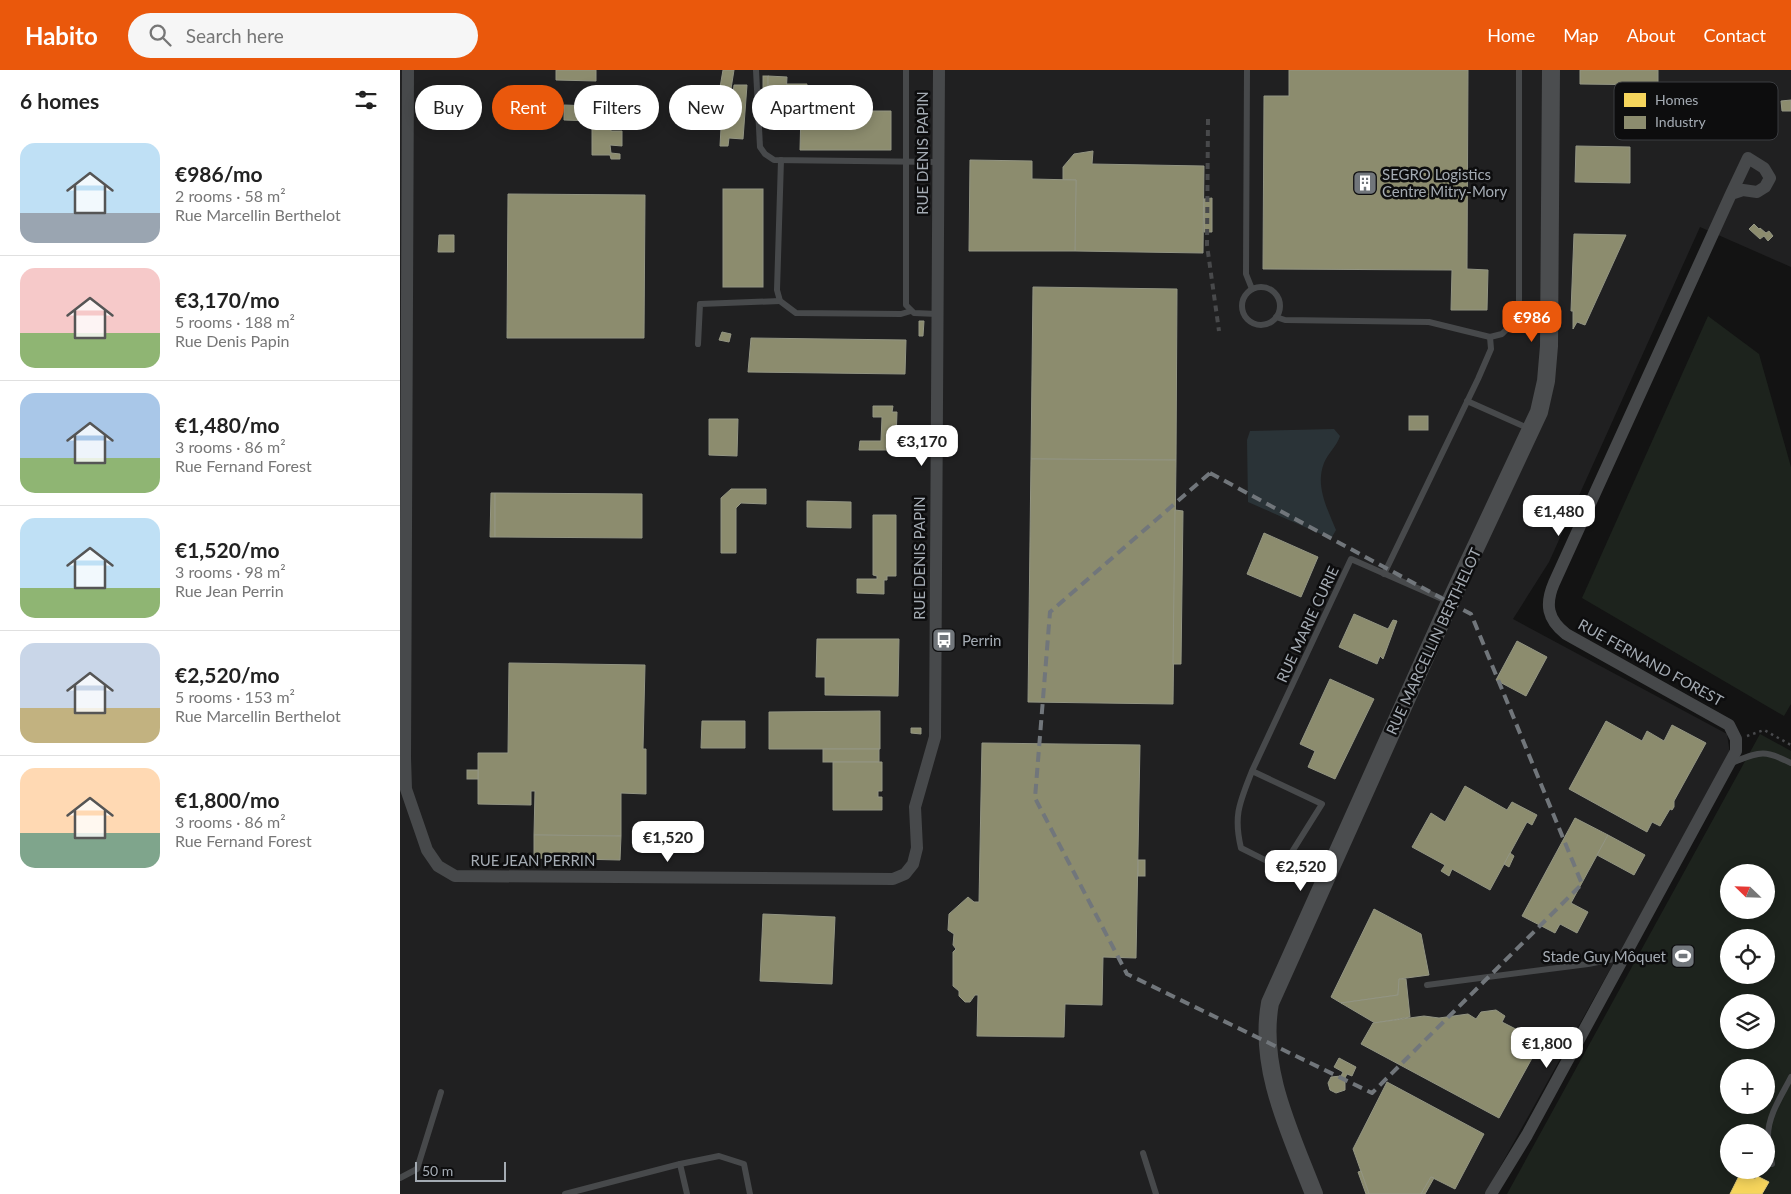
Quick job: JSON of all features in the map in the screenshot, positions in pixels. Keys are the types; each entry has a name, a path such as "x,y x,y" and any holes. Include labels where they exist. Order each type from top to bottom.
{"street":[{"path":"403,492 408,70"},
{"name":"RUE DENIS PAPIN","path":"913,864 916,848 915,807 935,737 938,70"},
{"name":"RUE MARCELLIN BERTHELOT","path":"1314,1194 1274,1084 1268,1041 1270,1003 1450,602 1539,412 1546,381 1549,346 1550,70"},
{"name":"RUE FERNAND FOREST","path":"1731,194 1554,583 1548,607 1552,620 1566,634 1721,719 1729,725 1736,739"},
{"name":"RUE JEAN PERRIN","path":"403,492 406,789 427,850 438,866 455,876 893,879 904,874 913,864"},
{"path":"1491,1194 1527,1135 1731,763 1736,751 1736,739"}],"lane":[{"path":"756,70 760,147 765,154 774,160 938,162"},
{"path":"906,70 906,305 911,311"},
{"path":"1247,70 1246,274 1252,289"},
{"path":"1276,317 1279,301 1274,292 1263,287 1252,289 1244,298 1243,304 1246,316 1250,320 1261,324 1276,317 1285,320 1429,322 1490,337 1502,334 1508,328 1519,305 1519,70"},
{"path":"781,160 777,290 780,301 796,313 901,314 911,311 938,314"},
{"path":"698,344 700,304 780,301"},
{"path":"1384,574 1491,349 1490,337"},
{"path":"1467,401 1531,430"},
{"name":"RUE MARIE CURIE","path":"1252,771 1351,559 1450,602"},
{"path":"1731,763 1763,752 1774,755 1791,764"},
{"path":"1252,771 1322,804 1290,855 1278,866 1241,848 1236,828 1238,807 1252,771"},
{"path":"1427,985 1588,964 1625,956"},
{"path":"1770,1124 1791,1077"},
{"path":"400,1178 417,1169 441,1092"},
{"path":"1144,1153 1156,1194"},
{"path":"565,1194 580,1192 680,1164 719,1156 744,1164 750,1194"},
{"path":"680,1164 687,1194"}],"path":[{"path":"1736,739 1764,730 1791,745"}],"highlighted area":[{"path":"1210,473 1471,614 1582,884 1372,1093 1127,974 1035,798 1050,612"}],"shaded area":[{"path":"400,70 1791,70 1791,267 1700,227 1549,562 1513,619 1727,734 1730,754 1485,1194 400,1194"},
{"path":"1708,316 1759,354 1791,467 1791,704 1784,716 1582,598"},
{"path":"1334,429 1340,436 1324,463 1321,480 1323,497 1336,530 1332,537 1330,538 1248,502 1247,440 1250,431"},
{"name":"Stade Guy Môquet","path":"1760,734 1791,751 1791,1194 1507,1194"}],"building: Homes":[{"path":"1738,1179 1763,1179 1769,1182 1762,1194 1730,1194"}],"building: Industry":[{"path":"556,70 596,70 596,81 556,80"},
{"path":"723,70 734,70 732,85 720,85"},
{"name":"SEGRO Logistics Centre Mitry-Mory","path":"1289,70 1468,70 1467,269 1488,270 1487,310 1451,310 1452,270 1263,269 1264,96 1289,96"},
{"path":"1580,70 1658,70 1658,82 1580,84"},
{"path":"763,76 768,76 768,85 763,85"},
{"path":"768,76 787,77 787,85 768,85"},
{"path":"787,84 807,84 807,85"},
{"path":"742,85 747,85 743,139 729,138 728,146 720,146 721,130 742,130"},
{"path":"1791,100 1791,111 1782,111 1781,101"},
{"path":"564,105 574,105 574,120 564,120"},
{"path":"873,111 891,111 891,150 800,150 801,130 873,130"},
{"path":"592,130 622,131 622,146 610,145 611,153 620,154 620,159 611,159 610,155 592,155"},
{"path":"1576,146 1630,147 1630,183 1575,182"},
{"path":"1093,151 1092,164 1204,166 1203,253 1075,251 1076,180 1063,180 1063,167 1074,154"},
{"path":"970,160 1032,161 1032,179 1076,180 1075,251 969,251"},
{"path":"723,189 763,189 763,287 723,287"},
{"path":"508,194 645,195 644,338 507,338"},
{"path":"1212,198 1212,232 1204,232 1204,199"},
{"path":"1754,224 1766,233 1769,231 1773,236 1768,241 1764,236 1760,239 1749,229"},
{"path":"1574,234 1626,235 1585,325 1577,322 1573,329 1573,311 1571,311"},
{"path":"439,235 454,235 454,252 438,252"},
{"path":"1033,287 1177,289 1176,460 1031,459"},
{"path":"919,321 924,321 923,336 919,336"},
{"path":"722,332 731,334 729,342 719,340"},
{"path":"751,338 906,340 905,374 748,372"},
{"path":"873,406 893,406 892,412 897,412 896,440 892,440 892,450 859,450 860,441 881,441 882,417 873,417"},
{"path":"1409,416 1428,416 1428,430 1409,430"},
{"path":"709,419 738,419 737,456 709,455"},
{"path":"1031,459 1176,460 1173,704 1028,702"},
{"path":"731,489 766,489 766,504 741,503 736,508 736,553 721,553 721,498"},
{"path":"491,493 495,493 495,537 490,537"},
{"path":"495,493 642,494 642,538 495,537"},
{"path":"807,501 851,502 851,528 807,527"},
{"path":"1175,510 1183,511 1181,664 1173,664"},
{"path":"873,515 896,515 896,576 887,576 887,580 884,580 884,594 857,593 857,579 877,579 877,576 873,575"},
{"path":"1264,533 1318,557 1301,597 1247,574"},
{"path":"1354,614 1388,629 1393,620 1397,621 1383,659 1380,656 1377,664 1339,647"},
{"path":"817,639 899,639 898,696 825,695 825,677 816,677"},
{"path":"1517,641 1547,657 1526,696 1496,680"},
{"path":"509,663 645,665 643,749 646,749 646,794 621,793 621,836 534,835 535,791 531,791 531,805 478,804 478,753 508,753"},
{"path":"1330,679 1374,699 1335,779 1308,767 1315,751 1300,744"},
{"path":"880,711 880,749 769,749 769,712"},
{"path":"702,721 745,721 745,748 701,748"},
{"path":"1606,721 1642,741 1647,731 1664,741 1672,725 1706,743 1674,801 1674,807 1672,810 1670,809 1660,826 1652,822 1647,832 1569,789"},
{"path":"911,728 921,728 921,734 911,733"},
{"path":"982,743 1140,745 1136,958 1103,957 1102,1005 1065,1004 1064,1037 977,1036 978,995 975,995 970,1002 965,1002 959,996 959,991 953,986 953,952 956,949 953,945 954,934 948,930 949,914 968,897 974,902 979,902"},
{"path":"823,749 879,749 879,762 823,762"},
{"path":"833,762 882,762 882,791 878,791 878,797 882,797 882,810 833,810"},
{"path":"467,770 478,770 478,779 467,779"},
{"path":"1465,786 1507,810 1512,802 1537,815 1532,825 1527,822 1490,890 1452,869 1449,876 1441,871 1445,865 1412,847 1431,813 1445,822"},
{"path":"1575,818 1608,835 1571,903 1588,912 1577,933 1560,924 1555,933 1522,916"},
{"path":"534,835 621,836 620,860 534,858"},
{"path":"1608,835 1645,855 1634,875 1597,855"},
{"path":"1510,853 1514,856 1509,867 1504,864"},
{"path":"1138,860 1145,860 1145,876 1138,876"},
{"path":"1374,909 1421,934 1429,975 1399,979 1398,995 1341,1003 1331,997"},
{"path":"763,914 835,917 832,984 760,981"},
{"path":"1399,979 1406,979 1410,1017 1375,1023 1341,1003 1398,995"},
{"path":"1496,1010 1505,1016 1502,1022 1541,1042 1499,1118 1361,1044 1373,1023 1424,1016 1439,1018 1468,1014 1476,1019 1481,1012"},
{"path":"1339,1058 1356,1067 1352,1076 1347,1074 1345,1078 1345,1090 1336,1093 1330,1090 1328,1083 1331,1077 1341,1076 1343,1072 1334,1067"},
{"path":"1387,1082 1484,1134 1455,1189 1431,1177 1421,1194 1369,1194 1353,1149"},
{"path":"1361,1171 1369,1194 1366,1194 1358,1172"},
{"path":"1431,1177 1434,1178 1425,1194 1421,1194"}],"railway":[{"path":"1208,119 1207,245 1219,331"}],"place":[{"name":"SEGRO Logistics Centre Mitry-Mory","path":"1365,183"},
{"name":"Perrin","path":"944,640"},
{"name":"Stade Guy Môquet","path":"1683,956"}]}
